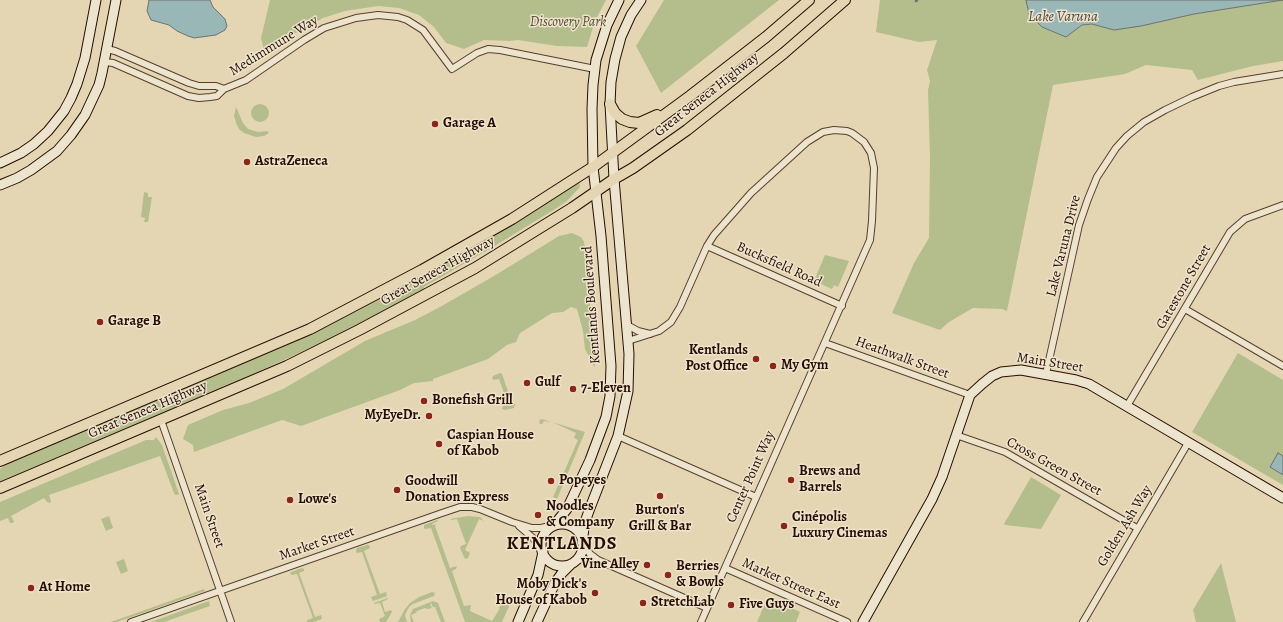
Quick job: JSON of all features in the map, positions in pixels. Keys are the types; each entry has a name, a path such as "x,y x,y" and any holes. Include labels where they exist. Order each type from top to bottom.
{"main road":[{"name":"Great Seneca Highway","path":"0,461 310,329 422,270 512,219 593,167 690,96 766,37 809,0"},
{"name":"Great Seneca Highway","path":"0,488 287,366 359,330 475,268 572,208 687,130 784,53 844,0"},
{"path":"610,104 615,113 622,119 639,123 655,116 690,96"}],"street":[{"path":"0,163 21,153 34,144 48,131 64,111 77,84 83,67 96,0"},
{"path":"0,186 17,178 57,151 71,135 85,115 94,97 105,62 116,0"},
{"name":"Kentlands Boulevard","path":"554,526 567,509 590,460 606,417 610,396 611,366 609,333 601,236 593,167 592,109 595,69 606,25 619,0"},
{"path":"536,622 557,580 581,552 585,522 618,436 628,391 629,373 627,325 614,179 610,104 612,74 621,37 631,15 641,0"},
{"name":"Medimmune Way","path":"105,62 113,63 188,96 199,98 217,96 224,89 246,80 324,28 356,18 378,15 398,17 407,20 423,30 452,69 476,53 488,49 500,50 595,69"},
{"name":"Medimmune Way","path":"107,49 115,51 189,83 199,86 216,86 224,89"},
{"name":"Lake Varuna Drive","path":"1046,374 1079,225 1097,177 1116,148 1127,136 1144,122 1186,100 1219,86 1246,79 1283,74"},
{"name":"Center Point Way","path":"628,341 659,331 665,327 675,315 707,246 718,230 751,193 813,138 822,132 834,130 847,131 864,142 872,157 874,172 872,232 869,243 701,622"},
{"name":"Gatestone Street","path":"1127,406 1233,229 1245,219 1283,205"},
{"name":"Bucksfield Road","path":"707,246 842,306"},
{"path":"1185,309 1283,366"},
{"path":"627,325 638,331 650,334"},
{"name":"Heathwalk Street","path":"825,343 970,395"},
{"name":"Main Street","path":"863,622 932,499 942,477 970,395 992,376 1001,372 1021,370 1089,384 1283,498"},
{"name":"Main Street","path":"161,420 231,622"},
{"name":"Cross Green Street","path":"956,435 1005,452 1137,528"},
{"path":"618,436 756,497"},
{"name":"Golden Ash Way","path":"1083,622 1188,443"},
{"name":"Market Street","path":"131,622 452,509 472,507 488,511 526,527 536,528 554,526"},
{"name":"Market Street","path":"512,522 533,538 543,552"},
{"path":"518,622 538,575 543,552 541,542 543,536 546,531 554,526 564,524 572,526 578,532 582,542 591,555 605,563 707,608"},
{"path":"543,552 550,562 557,565 569,564 574,561 589,559 605,563"},
{"name":"Market Street East","path":"725,568 847,622"}],"green space":[{"name":"Discovery Park","path":"270,0 606,0 595,21 587,47 557,46 518,40 484,40 464,49 446,43 434,27 419,15 399,8 378,6 345,11 323,18 294,34 265,53 261,38"},
{"path":"664,0 779,0 661,93 636,46"},
{"path":"880,0 1026,0 1029,14 1042,27 1066,37 1082,25 1092,24 1114,29 1141,26 1194,14 1283,0 1283,61 1253,66 1198,80 1192,70 1146,65 1125,74 1053,85 1007,311 1002,309 973,308 949,322 940,330 892,313 914,263 929,238 930,157 928,90 930,81 927,70 937,40 919,42 876,32"},
{"path":"256,104 264,104 269,109 267,120 264,122 256,122 251,117 251,109"},
{"path":"236,107 243,123 248,129 258,132 267,131 269,133 264,136 256,137 244,133 239,129 236,123 234,116"},
{"path":"579,182 580,187 567,201 555,209 424,287 424,291 347,331 225,387 0,482 0,469 11,461 217,375 345,317 481,242"},
{"path":"144,192 148,193 148,197 152,197 148,222 144,222 145,218 141,217"},
{"path":"572,233 581,237 584,242 595,368 585,349 583,331 577,309 571,307 563,312 552,313 520,333 516,342 507,345 488,359 433,379 433,381 414,383 400,390 301,426 282,420 194,452 193,445 183,439 188,425 223,410 249,403 283,389 365,341 415,320 440,307 559,236"},
{"path":"825,255 849,261 838,287 834,285 832,289 814,281"},
{"path":"1238,353 1283,380 1283,485 1192,432"},
{"path":"500,373 502,374 512,403 515,404 514,408 505,410 502,409 503,406 508,404 499,379 494,380 492,378"},
{"path":"541,419 551,422 544,421 540,424 539,421"},
{"path":"553,422 585,432 557,499 553,497 578,440 574,438 576,433"},
{"path":"156,437 162,445 179,494 175,495 174,493 160,456 49,495 51,501 50,503 44,498 11,516 14,521 13,523 10,523 8,518 0,521 0,502 146,440 154,440"},
{"path":"1031,477 1061,495 1041,529 1005,525 1004,524"},
{"path":"109,516 113,528 106,531 101,519"},
{"path":"468,516 480,517 484,521 479,519 465,550 470,553 466,559 460,548 466,544 457,519 450,519"},
{"path":"437,520 438,521 432,524 436,524 435,526 450,568 457,566 456,569 452,571 464,606 471,605 470,611 492,621 499,610 501,600 510,604 502,622 465,622 431,528 424,528 424,525"},
{"path":"369,545 370,548 364,551 380,594 386,592 387,596 373,601 371,597 377,595 362,552 357,553 356,551 357,548"},
{"path":"124,559 128,571 121,574 116,562"},
{"path":"1221,563 1236,622 1196,622 1193,610"},
{"path":"302,568 304,571 299,573 315,617 321,615 322,619 313,622 307,622 307,620 313,618 297,574 290,574 291,572"},
{"path":"204,589 205,591 117,622 111,622"},
{"path":"432,592 435,593 434,596 409,607 405,615 407,622 398,622 410,603 419,597"},
{"path":"768,597 800,612 796,622 757,622"},
{"path":"388,598 382,602 385,612 391,610 392,612 386,622 380,622 379,619 385,616 380,603 374,603"},
{"path":"209,601 210,606 164,622 151,622"},
{"path":"433,601 438,603 445,622 441,622 435,607 433,607 431,603 432,608 425,608 411,615 414,622 411,622 410,615 413,609"}],"water":[{"path":"149,0 210,0 213,7 225,19 227,26 225,30 216,35 194,38 188,36 169,25 151,20 147,11"},
{"name":"Lake Varuna","path":"1026,0 1283,0 1194,14 1141,26 1114,30 1092,24 1082,25 1066,37 1042,27 1029,14"},
{"path":"1278,453 1283,456 1283,475 1270,467"}],"place":[{"name":"Garage A","path":"435,124"},
{"name":"AstraZeneca","path":"247,162"},
{"name":"Garage B","path":"100,322"},
{"name":"Kentlands Post Office","path":"756,359"},
{"name":"My Gym","path":"773,366"},
{"name":"Gulf","path":"527,383"},
{"name":"7-Eleven","path":"573,389"},
{"name":"Bonefish Grill","path":"424,401"},
{"name":"MyEyeDr.","path":"429,416"},
{"name":"Caspian House of Kabob","path":"439,444"},
{"name":"Brews and Barrels","path":"791,480"},
{"name":"Popeyes","path":"551,481"},
{"name":"Goodwill Donation Express","path":"397,490"},
{"name":"Burton's Grill & Bar","path":"660,496"},
{"name":"Lowe's","path":"290,500"},
{"name":"Noodles & Company","path":"538,515"},
{"name":"Cinépolis Luxury Cinemas","path":"784,526"},
{"name":"Vine Alley","path":"647,565"},
{"name":"Berries & Bowls","path":"668,575"},
{"name":"At Home","path":"31,588"},
{"name":"Moby Dick's House of Kabob","path":"595,593"},
{"name":"StretchLab","path":"643,603"},
{"name":"Five Guys","path":"731,605"}],"district":[{"name":"KENTLANDS","path":"562,545"}]}
